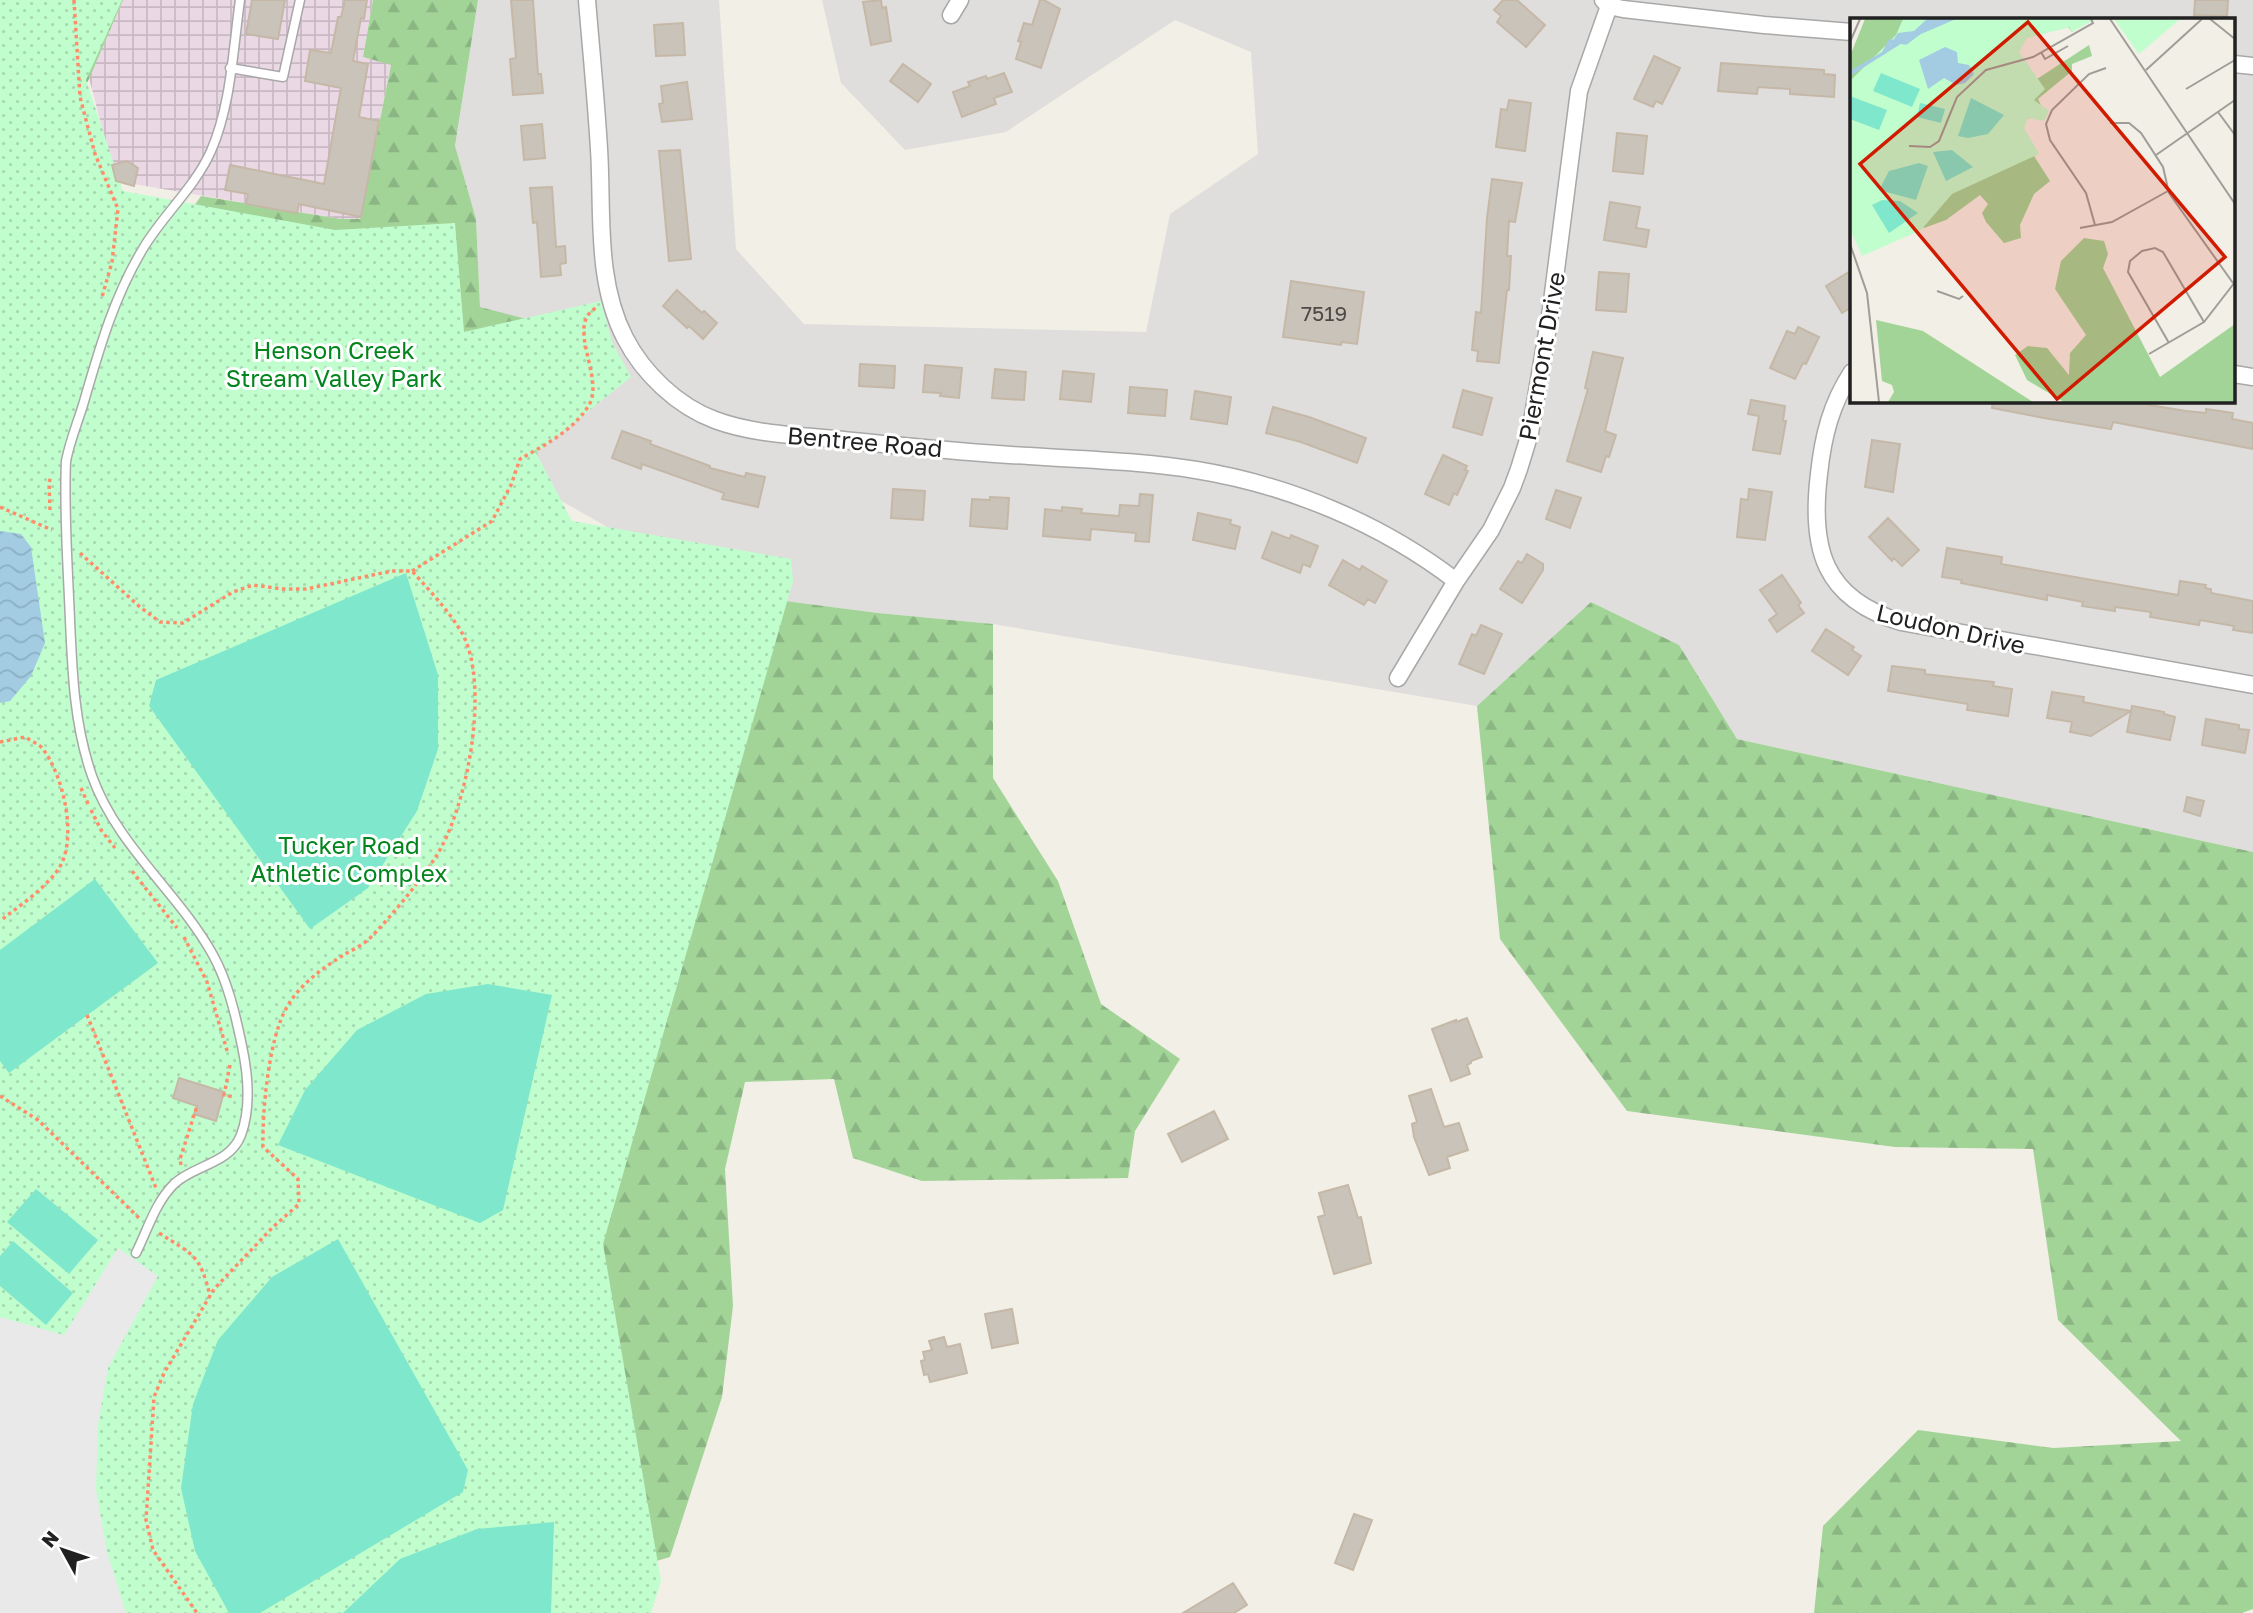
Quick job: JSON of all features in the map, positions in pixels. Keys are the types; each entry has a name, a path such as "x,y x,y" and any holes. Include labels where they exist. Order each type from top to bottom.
{"street":[{"name":"Bentree Road","path":"587,0 599,149 604,260 612,305 626,340 654,378 683,402 714,420 764,431 1026,456 1161,465 1219,474 1269,487 1345,515 1418,553 1456,581"},
{"path":"950,15 960,0"},
{"path":"1606,3 1763,25 1850,32"},
{"name":"Piermont Drive","path":"1398,678 1500,513 1512,488 1530,433 1551,309 1579,91 1606,3"},
{"name":"Loudon Drive","path":"1850,375 1829,417 1818,479 1816,521 1817,537 1825,564 1835,580 1855,601 1880,616 1901,622 2253,685"}],"lane":[{"path":"136,1253 160,1199 182,1177 226,1155 237,1143 242,1133 247,1101 245,1063 221,971 214,956 111,817 93,778 74,698 66,461 97,355 121,289 156,227 193,180 211,150 226,96 240,0"},
{"path":"230,68 283,77 300,0"}],"path":[{"path":"74,0 80,97 95,154 118,209 112,262 102,300"},
{"path":"0,507 51,529 160,622 183,622 233,593 253,585 306,589 392,571 412,571 492,521 511,485 520,459 552,441 578,419 591,402 593,383 583,325 586,316 593,310 612,305"},
{"path":"51,513 49,483 52,471"},
{"path":"51,524 52,543"},
{"path":"197,1613 153,1550 146,1520 154,1397 164,1373 210,1296 272,1227 299,1204 298,1179 263,1147 262,1125 272,1047 286,1008 303,984 369,939 436,857 451,828 467,770 476,708 474,673 463,635 437,599 412,571"},
{"path":"0,742 25,737 42,748 57,776 67,813 69,840 58,870 37,892 0,921"},
{"path":"79,783 101,830 117,851"},
{"path":"125,862 193,952 211,995 230,1063 224,1094 247,1101"},
{"path":"87,1015 160,1199"},
{"path":"0,1096 38,1120 149,1227 195,1256 204,1272 210,1296"},
{"path":"182,1177 180,1159 197,1106"}],"shaded area":[{"path":"123,0 373,0 363,57 391,64 360,219 341,219 116,181 89,78"},
{"path":"478,0 719,0 736,249 804,324 1146,332 1170,214 1258,154 1251,52 1175,20 1006,132 905,150 841,83 822,0 2253,0 2253,852 1737,739 1679,645 1591,602 1477,706 993,624 878,613 723,593 537,487 537,438 480,308 476,219 455,147"},
{"path":"118,1248 158,1276 108,1368 98,1425 96,1489 107,1552 126,1613 0,1613 0,1317 64,1335"}],"green space":[{"name":"Henson Creek Stream Valley Park","path":"0,0 123,0 89,79 52,145 64,201 98,242 164,248 201,196 341,219 360,219 391,65 363,57 373,0 478,0 455,146 476,219 480,307 565,329 577,392 537,438 538,487 615,571 723,593 878,613 993,624 993,778 1058,881 1101,1004 1180,1059 1135,1131 1128,1178 922,1181 853,1158 834,1079 745,1082 725,1169 733,1306 722,1397 670,1557 578,1584 546,1347 580,1124 577,915 628,687 452,504 195,537 0,447"},
{"name":"Tucker Road Athletic Complex","path":"0,0 122,0 86,80 123,191 335,230 455,223 464,332 601,301 612,342 631,377 536,453 572,521 791,559 793,581 603,1244 661,1581 651,1613 0,1613"},
{"path":"406,573 438,675 438,749 417,811 368,888 310,929 149,706 156,680"},
{"path":"1591,602 1679,645 1737,739 2253,852 2253,1609 2242,1613 1814,1613 1823,1526 1918,1430 2053,1448 2181,1441 2058,1320 2033,1149 1895,1147 1627,1111 1500,939 1477,706"},
{"path":"95,879 158,963 9,1073 0,1061 0,950"},
{"path":"488,984 552,995 503,1210 480,1223 278,1145 305,1090 357,1030 426,994"},
{"path":"36,1189 98,1240 69,1274 7,1222"},
{"path":"338,1239 468,1470 463,1492 260,1613 229,1613 195,1551 181,1488 193,1404 218,1340 272,1277"},
{"path":"13,1241 73,1293 46,1325 0,1286 0,1256"},
{"path":"554,1522 551,1613 343,1613 400,1559 477,1529"}],"water":[{"path":"0,531 21,534 31,547 45,643 31,676 10,701 0,703"}],"building":[{"path":"252,0 285,0 278,39 246,34"},
{"path":"345,0 367,0 353,61 368,64 359,117 379,121 361,217 299,204 297,213 246,204 248,194 225,190 230,165 324,184 341,88 305,81 310,50 331,53 338,17 341,17"},
{"path":"511,0 533,0 538,74 541,74 543,93 513,95 510,59 516,58"},
{"path":"881,0 882,8 886,7 891,41 871,45 863,2"},
{"path":"1040,0 1060,9 1041,68 1016,59 1024,23 1032,25"},
{"path":"1503,0 1517,0 1545,25 1526,47 1497,22 1501,16 1494,10"},
{"path":"2195,0 2228,0 2227,16 2194,15"},
{"path":"683,23 685,55 656,56 654,25"},
{"path":"1654,56 1680,68 1662,104 1656,101 1653,107 1634,99"},
{"path":"1721,63 1824,70 1824,74 1835,75 1834,97 1790,94 1790,89 1758,87 1757,94 1718,91"},
{"path":"903,64 931,84 918,102 890,81"},
{"path":"1004,73 1012,92 994,98 996,104 962,117 953,92 970,86 968,82"},
{"path":"687,82 692,119 662,122 659,104 663,103 661,86"},
{"path":"1509,100 1531,103 1525,151 1496,147 1501,109 1507,110"},
{"path":"542,124 545,158 524,160 521,126"},
{"path":"1617,133 1647,136 1643,174 1613,171"},
{"path":"680,150 691,259 669,261 659,151"},
{"path":"127,161 138,168 134,186 116,181 112,165"},
{"path":"1492,179 1522,183 1515,222 1509,221 1509,290 1499,363 1477,361 1478,351 1472,350 1476,312 1481,313"},
{"path":"552,187 556,247 565,246 566,263 560,264 561,275 541,277 537,222 533,223 530,188"},
{"path":"1610,202 1640,207 1636,228 1649,230 1646,247 1604,240"},
{"path":"1850,271 1850,308 1842,313 1826,286"},
{"path":"1599,272 1629,274 1626,312 1596,310"},
{"path":"1291,281 1364,292 1357,344 1342,342 1341,345 1283,337"},
{"path":"677,290 717,323 703,339 663,306"},
{"path":"1798,327 1819,337 1806,364 1803,363 1795,379 1770,368 1787,331 1795,334"},
{"path":"1593,352 1623,358 1605,431 1616,435 1601,472 1567,461 1588,389 1585,388"},
{"path":"860,364 895,366 894,388 859,386"},
{"path":"925,365 962,368 959,398 923,392"},
{"path":"995,369 1026,372 1024,400 992,398"},
{"path":"1063,371 1094,374 1091,402 1060,399"},
{"path":"1130,387 1167,390 1165,416 1128,413"},
{"path":"1463,390 1492,398 1482,435 1453,427"},
{"path":"1195,391 1231,397 1227,424 1191,419"},
{"path":"1751,400 1785,406 1783,421 1786,421 1780,454 1753,450 1759,416 1748,414"},
{"path":"1993,402 2150,402 2149,405 2186,411 2206,413 2206,409 2233,413 2232,419 2253,423 2253,449 2113,422 2111,429 1992,408"},
{"path":"1273,407 1366,438 1357,463 1301,442 1266,433"},
{"path":"622,431 710,468 745,477 746,473 765,477 758,507 722,499 724,493 642,464 641,469 612,458"},
{"path":"1872,440 1900,444 1893,492 1865,487"},
{"path":"1443,455 1467,466 1465,470 1468,471 1457,495 1454,493 1449,505 1425,494"},
{"path":"893,489 925,491 923,520 891,518"},
{"path":"1749,489 1772,492 1765,540 1737,537 1741,499 1748,500"},
{"path":"1556,490 1581,498 1570,528 1546,519"},
{"path":"1140,494 1153,495 1149,542 1135,541 1136,533 1091,529 1090,540 1043,536 1045,509 1062,511 1062,507 1082,509 1081,513 1119,516 1120,505 1139,506"},
{"path":"990,497 1009,498 1007,529 970,526 972,499 990,500"},
{"path":"1198,513 1231,520 1230,524 1240,527 1235,549 1193,540"},
{"path":"1888,518 1919,550 1902,566 1894,558 1892,561 1869,537"},
{"path":"1272,532 1290,539 1291,535 1318,546 1310,567 1303,564 1300,573 1262,558"},
{"path":"1947,548 2002,557 2001,564 2178,595 2180,581 2206,585 2205,588 2211,589 2211,593 2253,601 2253,633 2233,630 2234,626 2200,620 2199,625 2150,617 2151,612 2115,607 2115,611 2082,606 2083,602 2047,595 2047,600 1961,583 1962,580 1942,577"},
{"path":"1527,554 1543,564 1543,570 1522,603 1500,589 1518,561 1522,563"},
{"path":"1343,560 1360,570 1362,566 1387,581 1375,603 1368,599 1364,605 1329,585"},
{"path":"1782,575 1801,603 1798,605 1804,613 1777,632 1769,620 1777,614 1760,590"},
{"path":"1481,625 1502,634 1484,674 1459,664 1472,634 1476,636"},
{"path":"1826,629 1854,647 1852,650 1861,656 1848,675 1812,651"},
{"path":"1892,666 1925,670 1925,674 1994,682 1993,686 2012,689 2008,716 1967,710 1968,704 1888,691"},
{"path":"2052,692 2084,697 2083,702 2131,711 2091,736 2070,732 2072,722 2047,718"},
{"path":"2132,706 2164,712 2175,717 2170,740 2127,732"},
{"path":"2206,719 2239,725 2239,729 2249,730 2245,753 2202,745"},
{"path":"2187,797 2204,801 2200,816 2184,811"},
{"path":"1467,1018 1482,1057 1467,1065 1470,1074 1451,1081 1432,1029"},
{"path":"179,1078 224,1092 216,1121 194,1114 197,1106 173,1098"},
{"path":"1431,1089 1444,1127 1459,1123 1468,1150 1447,1157 1450,1168 1429,1175 1414,1137 1412,1124 1417,1122 1409,1096"},
{"path":"1214,1111 1228,1139 1182,1162 1168,1134"},
{"path":"1348,1185 1358,1218 1361,1217 1371,1263 1334,1274 1318,1217 1325,1215 1319,1193"},
{"path":"1012,1309 1018,1343 992,1348 985,1314"},
{"path":"944,1337 947,1347 960,1344 967,1373 930,1382 928,1374 924,1375 921,1361 925,1360 923,1352 932,1350 929,1341"},
{"path":"1354,1514 1372,1520 1353,1570 1335,1563"},
{"path":"1233,1583 1247,1605 1234,1613 1183,1613"}]}
